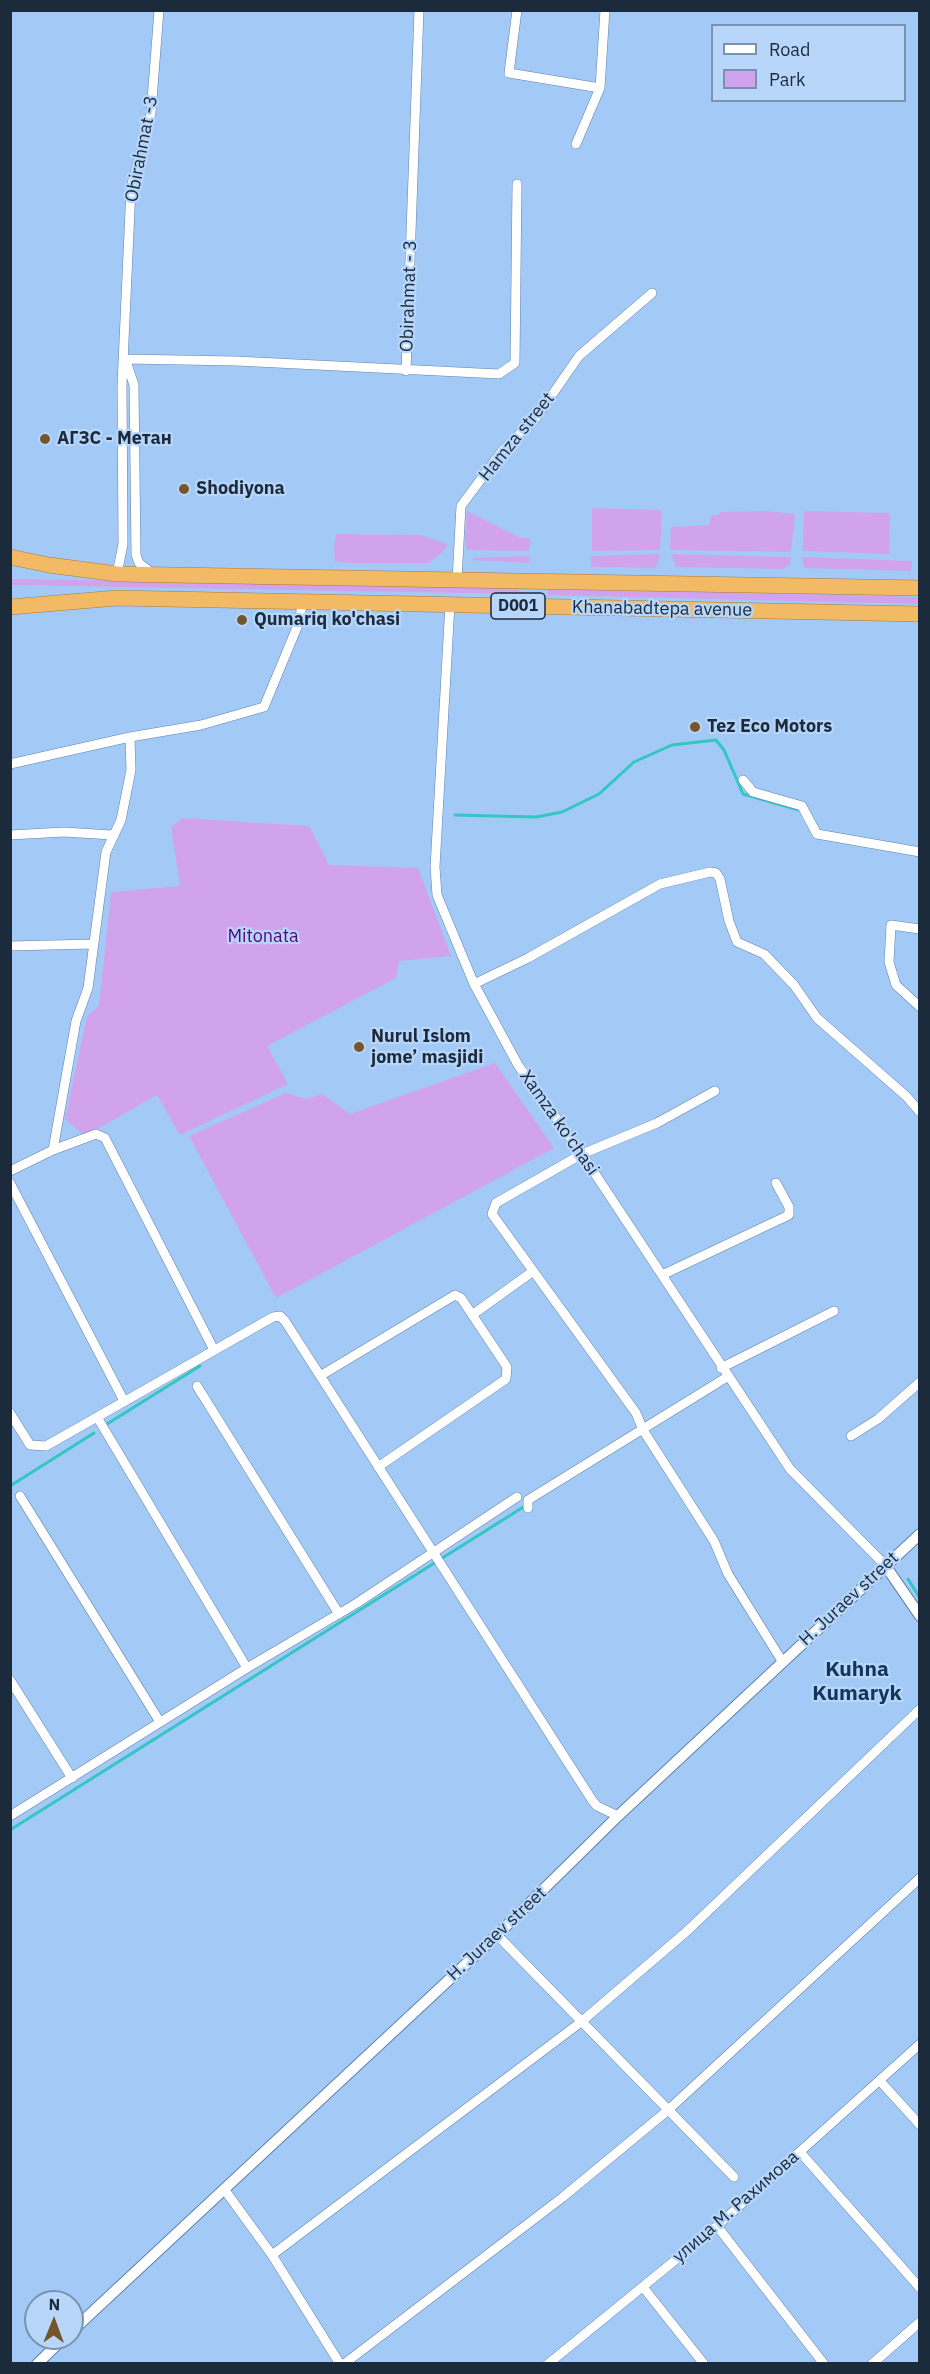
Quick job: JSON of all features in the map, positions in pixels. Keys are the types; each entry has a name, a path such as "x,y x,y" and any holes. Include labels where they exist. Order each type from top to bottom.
{"highway":[{"name":"D001","path":"10,556 50,565 117,574"},
{"name":"Khanabadtepa avenue","path":"117,574 920,588"},
{"path":"524,606 532,593 525,581"},
{"name":"Khanabadtepa avenue","path":"10,607 117,598 920,614"}],"street":[{"name":"Obirahmat -3","path":"125,359 131,188 151,113 159,10"},
{"name":"Obirahmat - 3","path":"125,359 236,361 406,371 419,10"},
{"path":"517,10 509,73 600,88"},
{"path":"576,144 600,88 605,10"},
{"path":"406,371 498,374 515,363 517,183"},
{"name":"Hamza street","path":"457,580 461,506 502,451 536,418 579,356 652,293"},
{"path":"117,574 123,544 122,385 125,359"},
{"path":"125,359 134,385 136,555 147,570 158,575"},
{"path":"10,764 130,737 201,724 264,707 300,620 302,601"},
{"name":"Xamza ko'chasi","path":"450,604 435,867 437,895 474,984 518,1065 582,1154 727,1377 790,1469 885,1566"},
{"path":"53,1150 76,1021 88,988 106,852 121,820 131,770 130,737"},
{"path":"743,780 753,792 802,806 817,834 920,852"},
{"path":"10,835 64,832 112,835"},
{"path":"474,984 528,958 660,884 710,872 716,873 720,879 729,921 737,942 764,954 794,985 817,1018 920,1112"},
{"path":"920,929 891,925 889,963 896,985 920,1007"},
{"path":"10,946 93,944"},
{"path":"715,1092 657,1123 582,1154 496,1203 492,1214 636,1413 643,1430 714,1541 728,1574 782,1661"},
{"path":"10,1171 53,1150 96,1134 105,1138 214,1350"},
{"path":"10,1183 124,1401"},
{"path":"662,1275 789,1215 789,1208 776,1183"},
{"path":"472,1315 532,1272"},
{"path":"320,1376 449,1296 455,1295 461,1298 507,1367 506,1379 378,1467"},
{"path":"722,1368 834,1311"},
{"path":"10,1413 26,1441 37,1447 46,1446 273,1317 280,1316 592,1800 604,1810 618,1816"},
{"path":"528,1508 528,1500 727,1377"},
{"path":"851,1436 878,1419 920,1382"},
{"path":"197,1386 339,1614"},
{"path":"97,1417 247,1668"},
{"path":"20,1496 160,1722"},
{"path":"10,1816 247,1668 339,1614 517,1497"},
{"name":"H. Juraev street","path":"84,2320 497,1935 618,1816 920,1534"},
{"path":"885,1566 920,1616"},
{"path":"10,1680 72,1778"},
{"path":"272,2255 581,2022 686,1932 920,1709"},
{"path":"224,2189 272,2255 342,2364 563,2197 667,2111 920,1878"},
{"path":"497,1935 734,2177"},
{"name":"улица М. Рахимова","path":"548,2364 717,2226 920,2044"},
{"path":"880,2080 920,2125"},
{"path":"800,2152 920,2288"},
{"path":"717,2226 824,2364"},
{"path":"644,2287 704,2364"},
{"path":"872,2364 920,2322"},
{"path":"37,2364 52,2350"},
{"path":"558,2355 565,2364"}],"green space":[{"path":"592,508 662,510 660,550 592,551"},
{"path":"467,511 521,538 530,538 529,551 467,550 465,546"},
{"path":"764,511 795,514 791,552 670,550 671,527 710,525 710,516 719,515 720,512"},
{"path":"804,511 890,513 889,554 803,551"},
{"path":"336,534 420,535 447,544 442,553 428,563 348,563 335,561"},
{"path":"660,554 656,568 591,567 591,556"},
{"path":"671,554 791,557 790,565 783,569 676,567"},
{"path":"529,556 529,563 471,560 474,558"},
{"path":"802,557 912,561 911,571 804,568"},
{"path":"11,579 518,587 520,590 518,594 11,585"},
{"path":"548,587 919,597 920,604 548,595"},
{"name":"Mitonata","path":"183,818 309,826 329,865 418,868 451,956 399,961 396,978 267,1046 288,1084 180,1135 157,1095 85,1136 65,1119 87,1016 99,1006 111,892 180,886 171,827"},
{"path":"495,1063 554,1148 276,1298 189,1136 286,1093 306,1099 322,1094 350,1114"}],"waterway":[{"path":"455,815 536,817 562,812 599,794 634,762 672,745 716,740 724,750 743,794 799,810"},
{"path":"107,1424 200,1366"},
{"path":"10,1486 94,1433"},
{"path":"10,1830 525,1506"},
{"path":"908,1579 920,1598"}],"place":[{"name":"АГЗС - Метан","path":"45,439"},
{"name":"Shodiyona","path":"184,489"},
{"name":"Qumariq ko'chasi","path":"242,620"},
{"name":"Tez Eco Motors","path":"695,727"},
{"name":"Nurul Islom jome’ masjidi","path":"359,1047"}],"district":[{"name":"Kuhna Kumaryk","path":"857,1682"}]}
